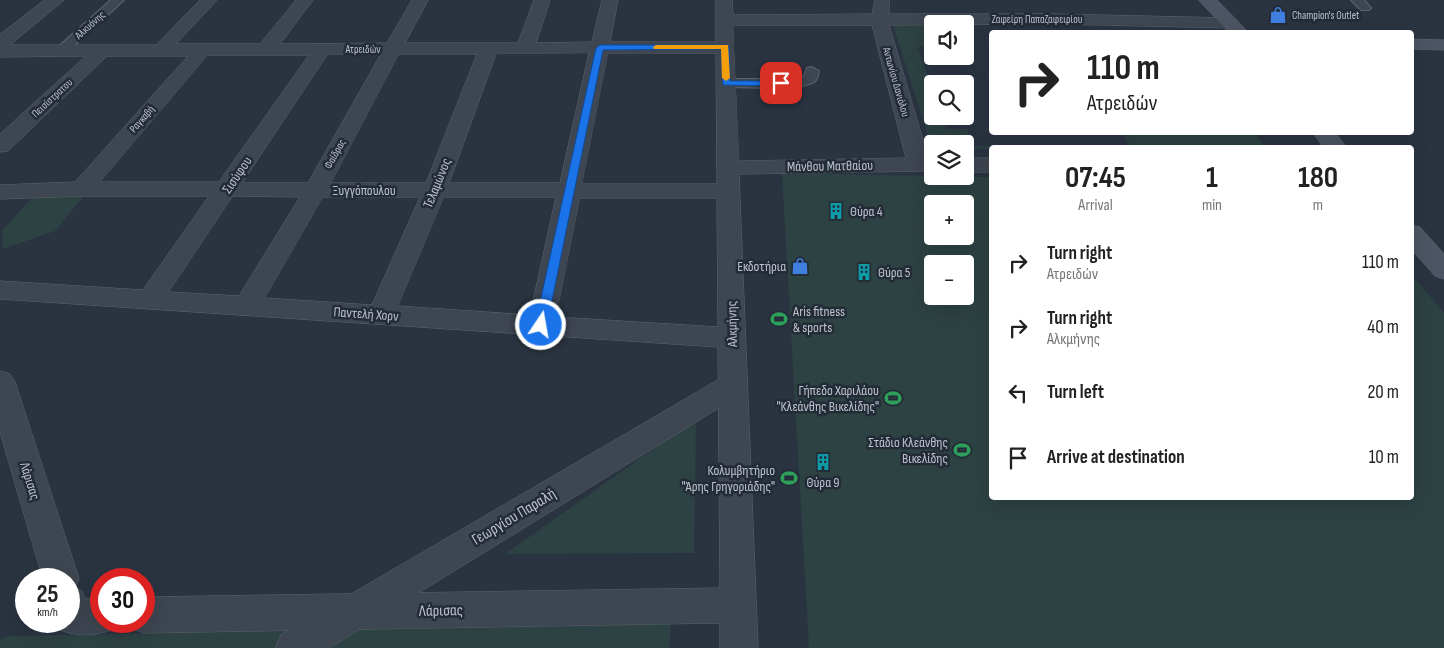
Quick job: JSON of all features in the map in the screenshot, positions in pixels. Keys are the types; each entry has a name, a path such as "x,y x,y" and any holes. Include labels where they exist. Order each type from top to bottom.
{"main road":[{"path":"1207,0 1227,17"},
{"path":"1414,44 1444,45"},
{"path":"1414,236 1444,270"}],"street":[{"path":"0,44 56,0"},
{"path":"161,50 209,0"},
{"path":"266,49 305,0"},
{"name":"Φαίδρας","path":"247,306 316,189 420,0"},
{"path":"525,48 542,0"},
{"path":"541,325 610,0"},
{"path":"1045,0 1056,19"},
{"name":"Ζαφείρη Παπαζαφειρίου","path":"724,10 881,10 1056,19 1227,17"},
{"name":"Αλκμήνης","path":"724,10 739,648"},
{"name":"Αντωνίου Δανιόλου","path":"881,10 881,30 924,158"},
{"name":"Ατρειδών","path":"0,51 725,47"},
{"name":"Τελαμώνος","path":"381,315 435,190 489,48"},
{"name":"Σισύφου","path":"150,300 228,189 322,49"},
{"name":"Πεισίστρατου","path":"0,146 104,50"},
{"name":"Ραγκαβή","path":"82,189 203,50"},
{"name":"Μάνθου Ματθαίου","path":"728,179 924,164"},
{"path":"974,165 989,166"},
{"name":"Ξυγγόπουλου","path":"0,192 82,189 570,190 728,179"},
{"name":"Παντελή Χορν","path":"0,290 732,338"},
{"name":"Λάρισας","path":"0,382 58,568"},
{"name":"Γεωργίου Παραλή","path":"294,648 733,385"},
{"name":"Λάρισας","path":"155,615 738,605"}],"lane":[{"name":"Αλκυόνης","path":"62,50 118,0"},
{"path":"726,83 799,83 810,78 812,70"}],"green space":[{"path":"893,25 924,25 924,47 918,47 927,75 924,75 924,123"},
{"path":"925,125 945,125 946,129 967,129 969,135 928,135"},
{"path":"1123,135 1257,135 1264,145 1129,145"},
{"path":"974,146 989,146 989,149 974,149"},
{"name":"Γήπεδο Χαριλάου \"Κλεάνθης Βικελίδης\"","path":"782,173 924,176 924,185 974,185 974,177 989,177 989,500 1414,500 1414,278 1444,313 1444,648 809,648"},
{"path":"88,191 55,231 3,249 2,231 37,192"},
{"path":"696,419 694,553 505,554"},
{"path":"671,624 669,648 0,648 0,640 8,636"}],"slow traffic":[{"path":"656,47 725,47 726,78"}],"place":[{"name":"Champion's Outlet","path":"1278,15"},
{"name":"Θύρα 4","path":"836,211"},
{"name":"Εκδοτήρια","path":"800,266"},
{"name":"Θύρα 5","path":"864,272"},
{"name":"Aris fitness & sports","path":"779,319"},
{"name":"Γήπεδο Χαριλάου \"Κλεάνθης Βικελίδης\"","path":"893,398"},
{"name":"Στάδιο Κλεάνθης Βικελίδης","path":"962,450"},
{"name":"Θύρα 9","path":"823,462"},
{"name":"Κολυμβητήριο \"Άρης Γρηγοριάδης\"","path":"789,478"}],"route":[{"path":"541,325 600,48 725,47 726,83 781,83"}]}
